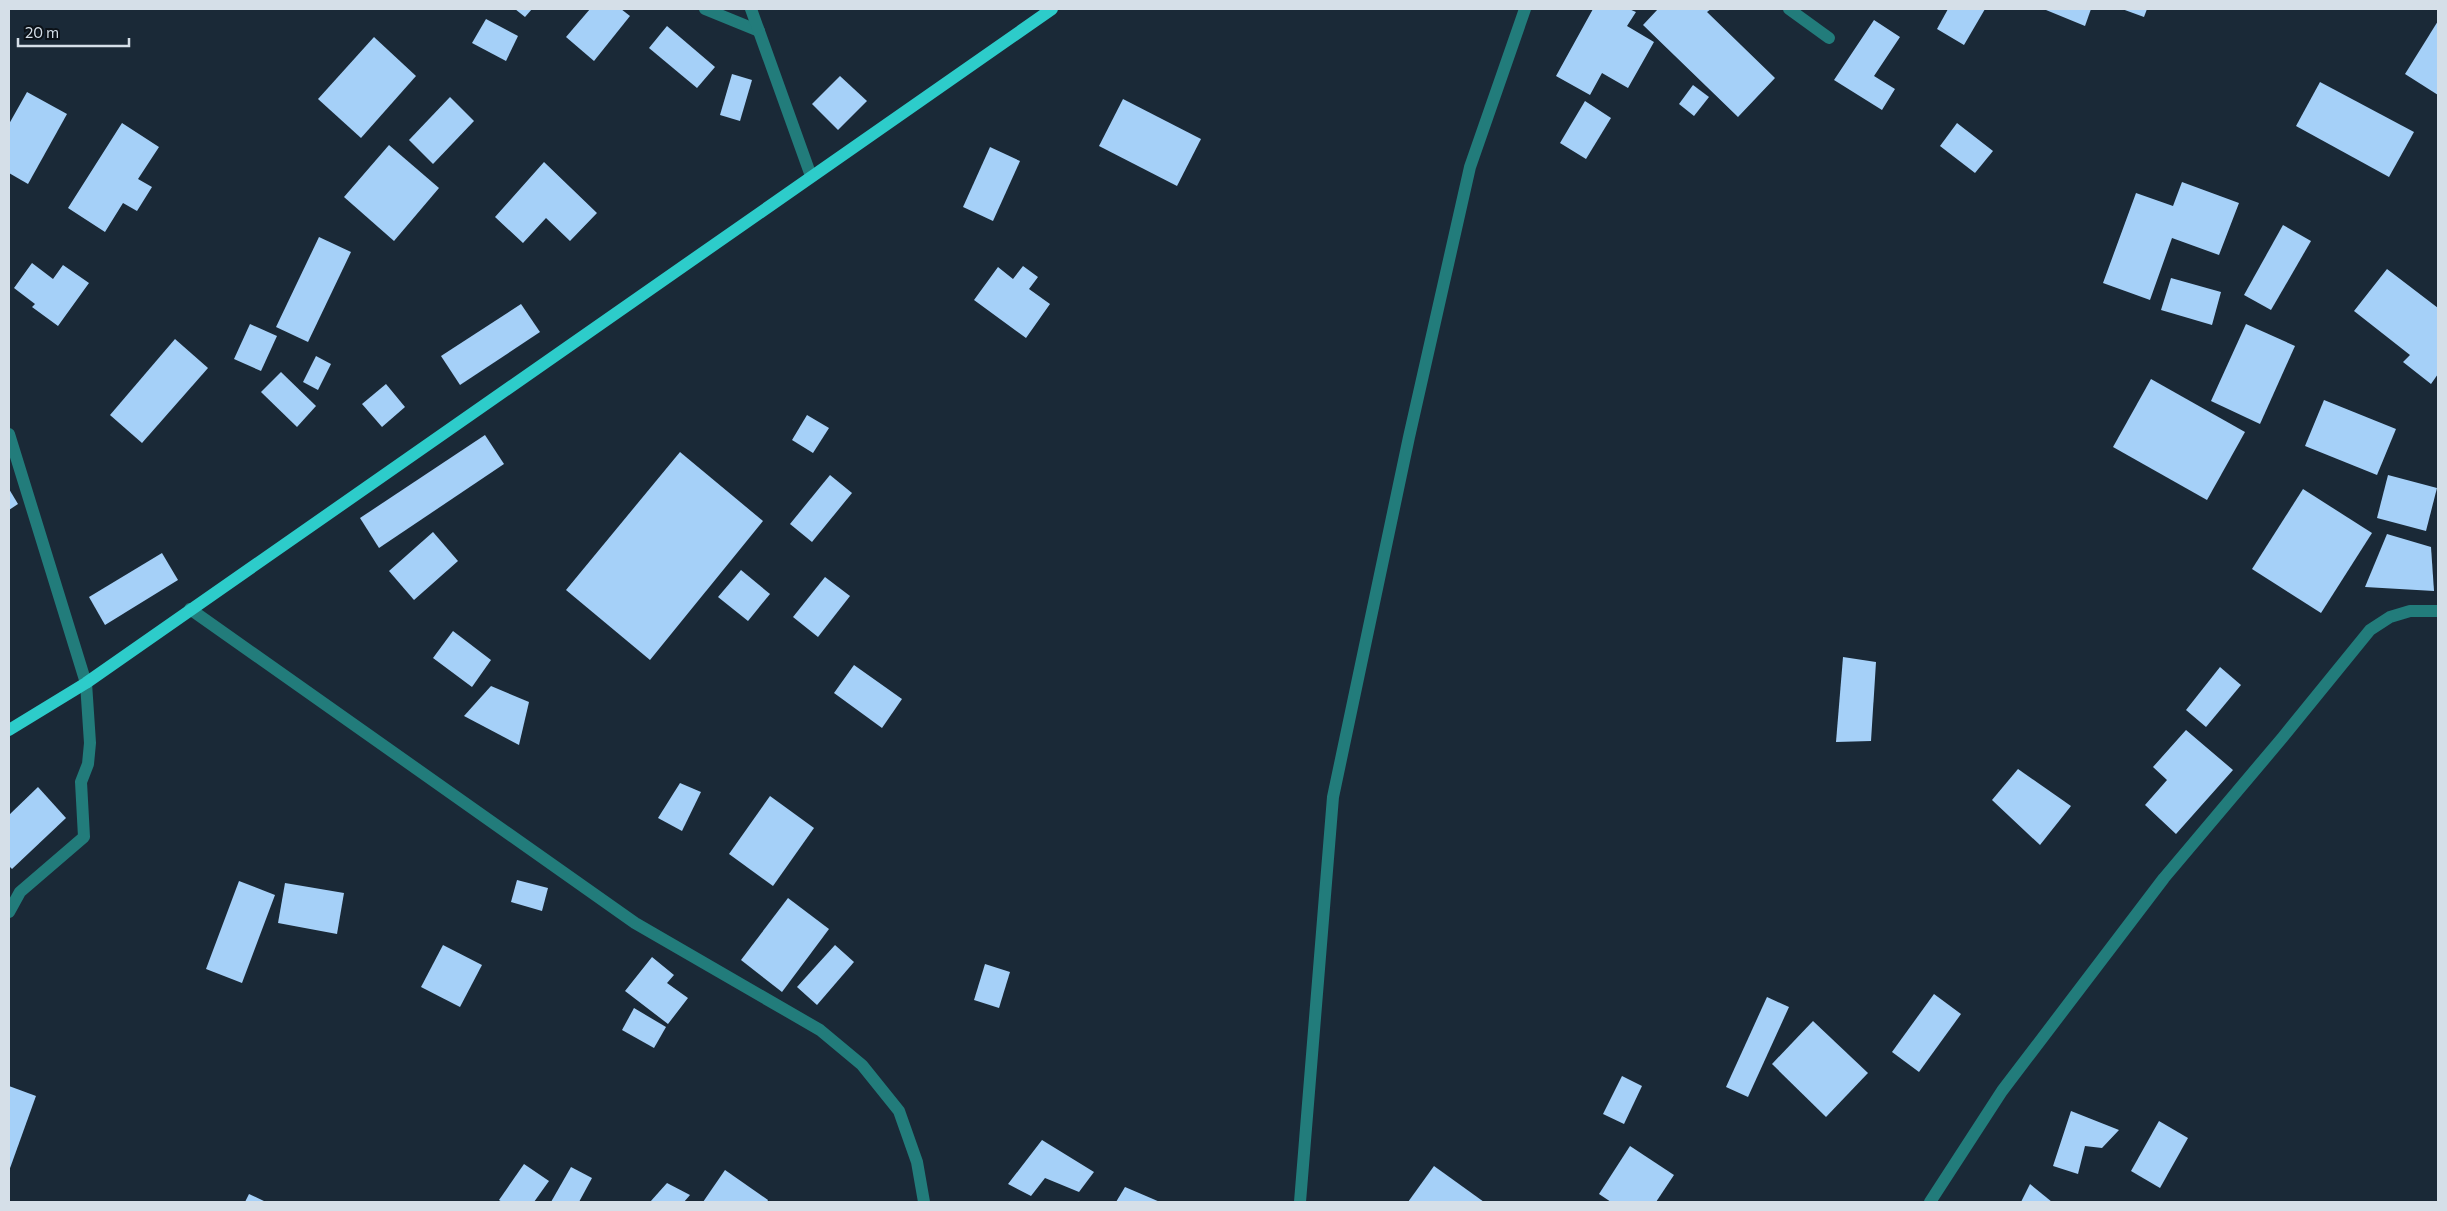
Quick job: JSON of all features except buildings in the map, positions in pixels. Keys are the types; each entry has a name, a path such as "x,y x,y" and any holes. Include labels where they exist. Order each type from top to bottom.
{"main road":[{"path":"9,730 86,683 1052,9"}],"street":[{"path":"705,9 759,31"},
{"path":"751,9 811,176"},
{"path":"1300,1202 1333,797 1409,437 1470,167 1525,9"},
{"path":"1789,9 1829,38"},
{"path":"9,434 86,683 90,743 88,764 80,782 84,837 20,892 9,912"},
{"path":"190,609 635,922 820,1030 862,1066 899,1111 917,1162 924,1202"},
{"path":"1930,1202 2002,1091 2164,878 2370,630 2390,617 2410,611 2438,610"}]}
